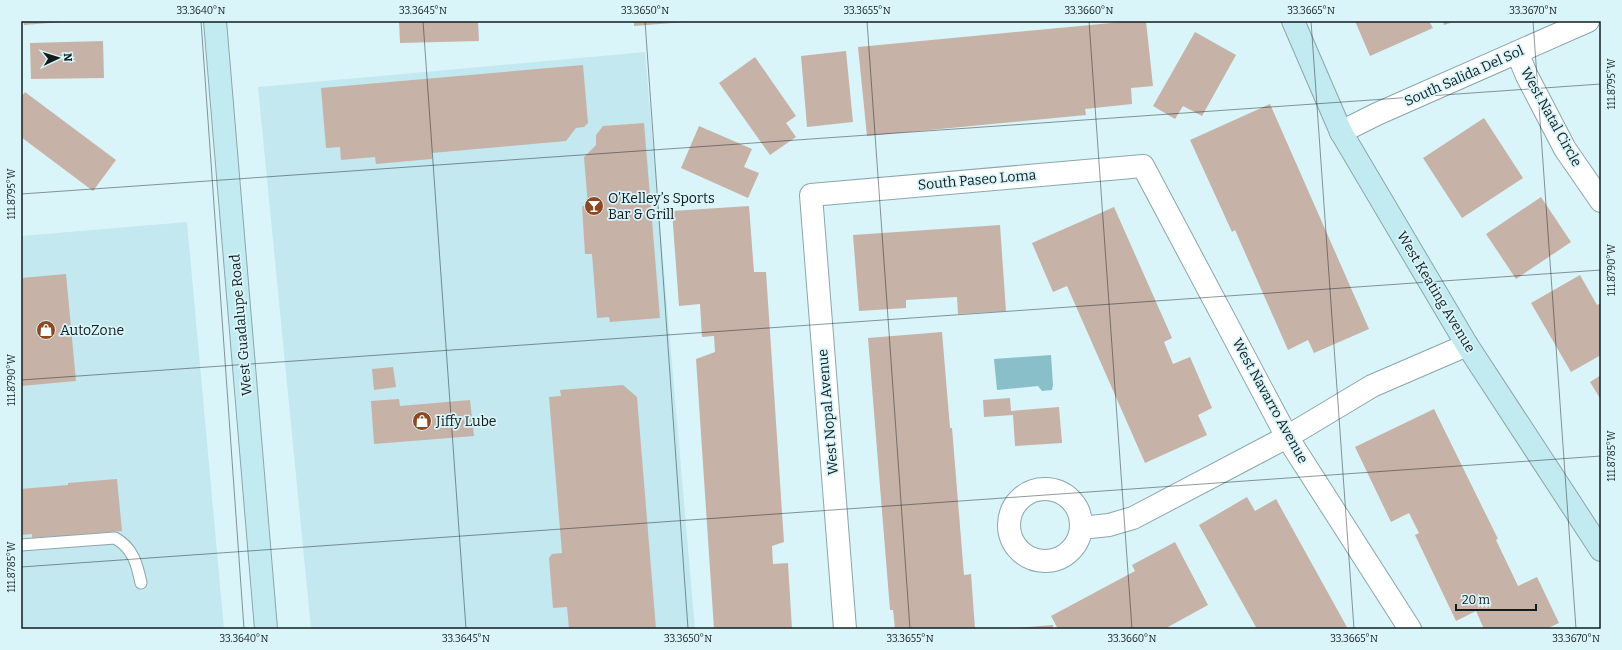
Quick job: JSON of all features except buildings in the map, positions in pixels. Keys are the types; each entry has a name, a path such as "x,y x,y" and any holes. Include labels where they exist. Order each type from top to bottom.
{"street":[{"name":"West Guadalupe Road","path":"215,21 266,629"},
{"name":"West Keating Avenue","path":"1293,21 1341,132 1467,345 1601,550"},
{"name":"South Salida Del Sol","path":"1341,132 1588,21"},
{"name":"West Natal Circle","path":"1517,52 1527,76 1565,149 1601,201"},
{"name":"South Paseo Loma","path":"811,195 1143,166"},
{"name":"West Navarro Avenue","path":"1143,166 1287,437 1410,629"},
{"name":"West Nopal Avenue","path":"811,195 845,629"},
{"path":"1081,528 1109,525 1133,518 1287,437 1372,386 1467,345"}],"lane":[{"path":"21,545 116,538 124,543 133,556 141,583"}],"shaded area":[{"path":"645,52 695,629 311,629 258,87"},
{"path":"187,222 224,629 21,629 21,236"},
{"path":"1051,355 1052,390 1042,391 1038,386 997,390 994,359"}],"place":[{"name":"O’Kelley’s Sports Bar & Grill","path":"594,206"},
{"name":"AutoZone","path":"46,330"},
{"name":"Jiffy Lube","path":"422,421"}]}
